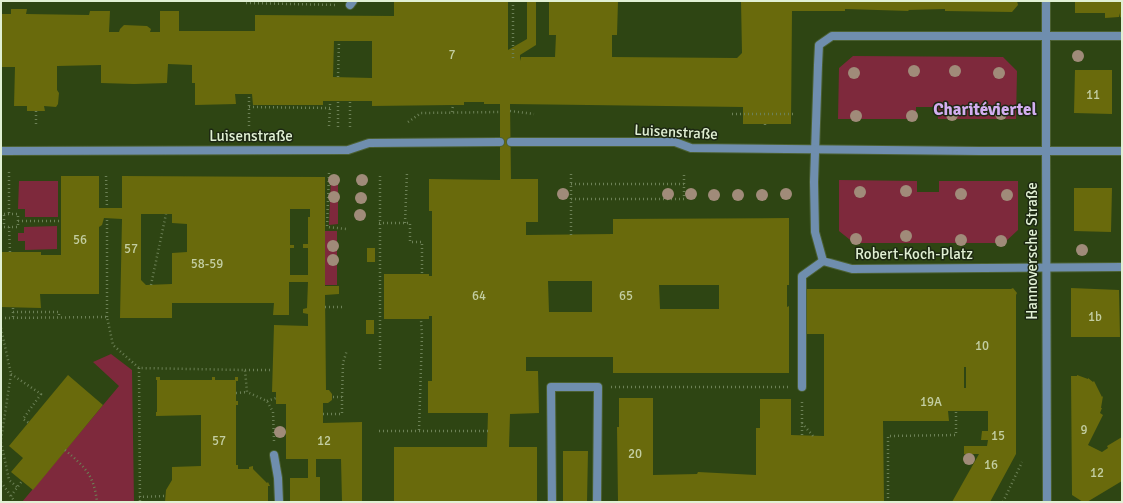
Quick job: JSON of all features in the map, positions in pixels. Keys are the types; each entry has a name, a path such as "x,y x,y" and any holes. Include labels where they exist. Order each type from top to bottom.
{"street":[{"name":"Hannoversche Straße","path":"1046,1 1047,502"},
{"path":"802,387 802,276 823,261 816,232 814,173 819,45 832,36 1122,36"},
{"name":"Luisenstraße","path":"1,151 348,150 369,143 500,142"},
{"name":"Luisenstraße","path":"511,142 675,142 691,148 816,149"},
{"path":"816,149 1122,151"},
{"name":"Robert-Koch-Platz","path":"823,261 852,269 1122,267"},
{"path":"552,502 551,387 598,387 597,502"},
{"path":"274,455 278,478 279,502"}],"path":[{"path":"245,2 249,1"},
{"path":"513,1 513,61"},
{"path":"245,2 352,3"},
{"path":"338,78 339,41"},
{"path":"249,94 249,126"},
{"path":"329,126 330,101"},
{"path":"338,101 338,127"},
{"path":"350,101 350,127"},
{"path":"452,112 453,105"},
{"path":"249,107 330,108"},
{"path":"36,111 36,126"},
{"path":"408,122 421,113 500,112"},
{"path":"510,112 534,114"},
{"path":"732,114 794,114"},
{"path":"9,172 9,214"},
{"path":"405,223 407,172"},
{"path":"571,172 571,234"},
{"path":"571,199 684,199 684,172"},
{"path":"329,173 327,227 347,228"},
{"path":"380,173 380,369"},
{"path":"106,176 107,208"},
{"path":"571,184 684,184"},
{"path":"4,214 9,214 18,214 18,227 4,227 2,222 4,214"},
{"path":"151,285 166,214"},
{"path":"106,219 106,317 113,345 139,368 272,370"},
{"path":"18,222 61,221"},
{"path":"379,222 410,223 410,242 422,242 422,274"},
{"path":"9,227 10,252"},
{"path":"325,307 343,307"},
{"path":"13,308 13,318"},
{"path":"13,312 59,312 59,317"},
{"path":"1,318 106,317"},
{"path":"419,430 422,334 421,320"},
{"path":"1,328 11,374 1,440 1,458"},
{"path":"323,414 342,414 343,363 347,350"},
{"path":"139,368 140,502"},
{"path":"245,370 246,392"},
{"path":"11,374 41,394 23,419 29,423"},
{"path":"612,387 802,387 802,435"},
{"path":"236,393 246,392 267,401 273,412 274,455"},
{"path":"332,397 342,397"},
{"path":"267,401 276,398"},
{"path":"888,502 888,436 956,436 956,411"},
{"path":"802,423 814,436"},
{"path":"380,431 488,431"},
{"path":"1,440 9,480 17,487"},
{"path":"65,450 84,465 91,478 97,502"},
{"path":"1003,502 1022,462"},
{"path":"11,496 22,481"},
{"path":"1,482 15,502"},
{"path":"140,497 165,496"}],"shaded area":[{"path":"853,56 1003,57 1017,71 1016,119 938,119 937,107 916,107 916,119 838,119 839,68"},
{"path":"331,178 338,178 338,224 329,225"},
{"path":"839,180 917,181 917,192 939,192 939,181 1018,181 1018,230 1004,243 854,243 839,231"},
{"path":"19,181 58,181 58,217 25,217 25,209 18,209"},
{"path":"57,226 57,249 25,250 25,241 18,241 18,233 24,233 24,227"},
{"path":"325,231 337,231 337,285 325,285"},
{"path":"111,354 132,370 134,502 22,502 119,386 93,362"}],"building":[{"path":"394,1 508,1 508,50 527,39 527,1 536,1 536,45 520,55 520,61 521,57 555,57 556,35 549,35 549,1 618,1 617,35 612,35 612,57 737,58 742,53 741,1 1017,1 1018,5 1012,12 945,11 945,9 908,10 909,11 845,9 845,11 792,11 791,124 743,124 743,107 510,104 511,179 538,179 538,222 526,222 526,235 613,234 613,219 789,218 789,285 787,285 787,307 789,306 789,373 613,373 613,357 526,357 526,371 538,371 539,413 510,414 509,447 537,447 537,502 394,502 394,447 487,447 488,413 428,413 428,381 432,381 432,316 429,316 429,319 384,319 384,274 429,274 429,276 432,276 432,211 429,211 429,179 500,180 500,104 464,102 464,105 372,106 372,101 323,101 323,105 253,105 252,94 235,94 236,104 195,105 195,83 192,83 192,65 168,64 167,83 134,84 101,83 101,65 57,66 57,90 59,93 58,104 56,107 44,106 45,111 27,111 27,106 14,106 15,67 1,67 1,14 11,14 11,9 27,9 26,14 89,15 90,11 110,11 109,32 119,32 124,25 147,26 151,29 150,32 160,32 160,11 179,11 179,31 255,31 255,15 394,16","holes":["334,41 372,41 372,78 333,77","548,281 592,281 592,312 549,312","659,285 719,285 719,309 660,309"]},
{"path":"1075,1 1122,1 1122,18 1120,17 1119,13 1119,17 1105,18 1105,13 1075,13"},
{"path":"1075,70 1112,70 1112,114 1074,113"},
{"path":"61,176 99,176 99,208 122,208 122,176 325,177 325,286 339,286 339,294 325,295 326,390 329,390 332,394 332,400 328,403 323,403 323,423 362,422 362,502 342,502 341,459 316,459 316,477 320,477 320,502 290,502 290,478 308,478 308,459 286,459 286,404 276,404 276,392 272,392 274,325 308,326 308,314 303,313 303,309 307,308 308,282 289,282 289,315 273,315 274,303 172,303 172,318 120,318 122,219 104,218 102,225 99,227 99,294 40,294 41,308 1,307 1,252 41,252 41,255 61,255","holes":["290,209 310,209 310,217 308,217 308,244 303,244 303,248 308,248 308,275 290,275 290,248 294,248 294,245 290,245","141,214 172,214 172,223 187,224 187,252 172,253 172,284 146,285 141,280"]},
{"path":"1074,188 1112,188 1111,232 1074,231"},
{"path":"367,248 375,248 375,262 367,262"},
{"path":"1013,288 1017,293 1016,454 990,502 952,502 979,454 964,454 964,446 987,446 988,440 981,440 982,431 988,431 988,411 948,411 949,421 883,421 884,502 618,502 617,427 619,427 619,398 653,398 653,475 697,474 698,472 756,475 756,428 760,428 760,399 791,399 791,435 824,436 824,334 807,334 807,289","holes":["964,367 966,367 966,388 964,388"]},
{"path":"1071,288 1119,290 1120,337 1071,337"},
{"path":"366,320 374,320 374,334 366,334"},
{"path":"68,375 103,405 33,490 11,472 23,458 9,446"},
{"path":"1077,375 1088,378 1093,382 1094,381 1102,397 1103,396 1100,413 1103,415 1088,445 1102,452 1108,448 1107,446 1122,437 1122,481 1087,502 1083,502 1072,495 1071,376"},
{"path":"156,377 160,377 160,380 212,380 212,377 215,377 215,380 235,380 235,377 238,377 238,381 236,381 236,401 238,401 238,405 236,405 236,465 238,465 238,469 249,469 249,467 253,466 253,469 267,483 268,482 270,486 268,486 268,502 165,502 166,490 172,480 172,467 201,466 201,415 156,416"},
{"path":"563,451 588,451 587,502 563,502"}],"district":[{"name":"Charitéviertel","path":"985,109"}]}
